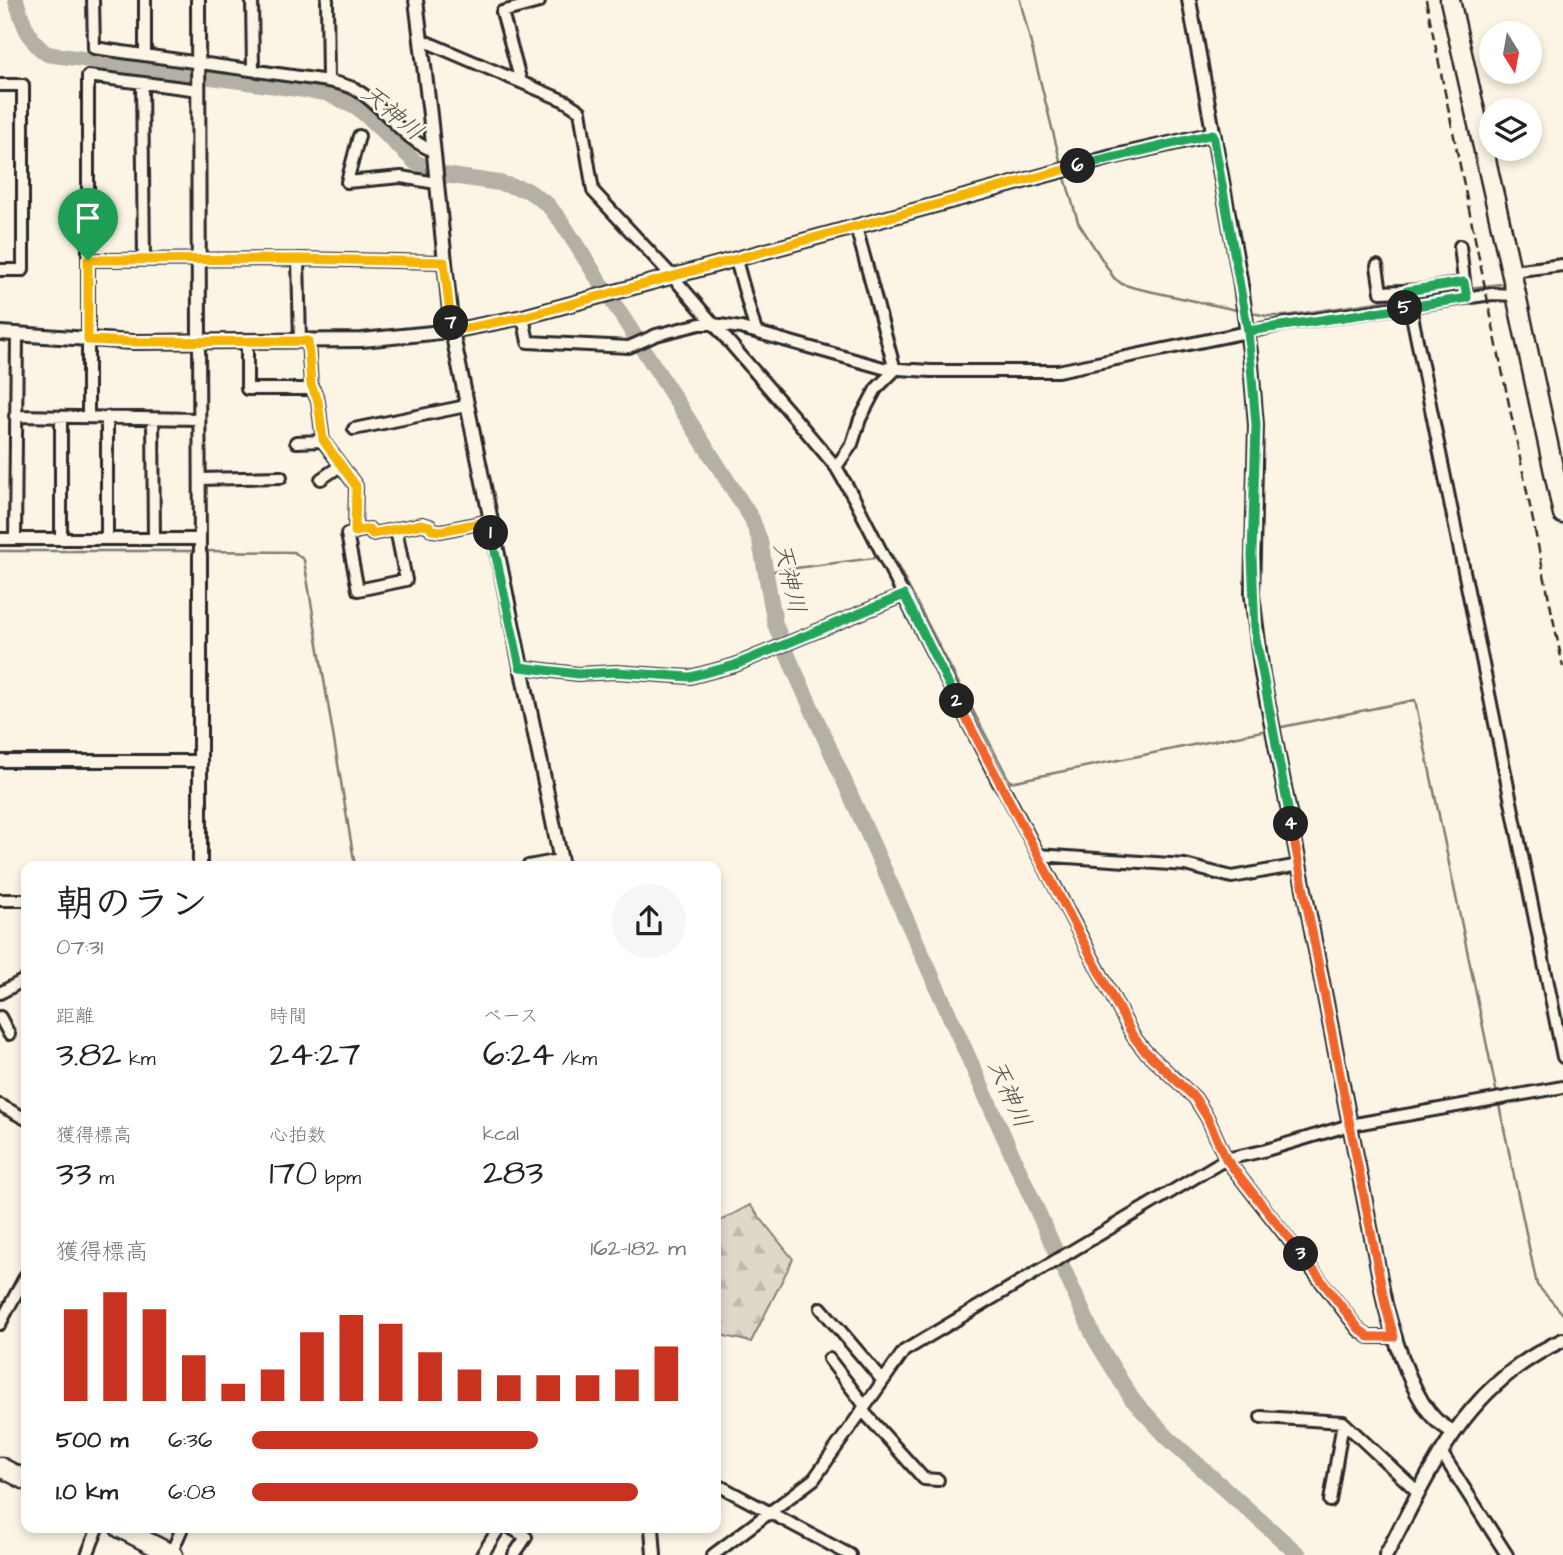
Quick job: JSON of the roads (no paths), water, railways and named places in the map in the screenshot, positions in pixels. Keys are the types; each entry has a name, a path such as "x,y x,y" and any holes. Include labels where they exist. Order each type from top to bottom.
{"highway":[{"path":"1450,0 1563,514"},
{"path":"0,1467 21,1478"},
{"path":"134,1533 172,1555"}],"street":[{"path":"93,0 94,48 328,81 355,89 419,146 434,151"},
{"path":"145,0 145,55"},
{"path":"198,0 200,861"},
{"path":"252,0 253,70"},
{"path":"327,0 328,81"},
{"path":"416,0 452,331 561,861"},
{"path":"1189,0 1248,331 1256,425 1252,555 1255,633 1385,1304 1402,1359 1429,1411 1436,1420 1453,1432"},
{"path":"521,82 502,12 539,2"},
{"path":"422,40 565,101 580,111 593,191 673,277 836,467 1133,1036 1144,1050 1195,1098 1226,1159 1359,1329 1369,1337 1394,1337"},
{"path":"88,417 88,76 199,90"},
{"path":"142,83 144,259"},
{"path":"0,85 23,85 23,270 0,270"},
{"path":"0,333 88,340 247,342 362,340 452,331 523,317 597,298 1112,157 1213,134"},
{"path":"359,136 347,183 401,177 436,183"},
{"path":"856,227 895,370"},
{"path":"1460,246 1465,289"},
{"path":"88,260 298,259 444,262"},
{"path":"298,259 304,341 313,389 318,401 323,440 356,486 355,532"},
{"path":"736,260 756,332"},
{"path":"1511,271 1563,265"},
{"path":"1377,266 1381,292 1408,300 1465,289"},
{"path":"523,317 528,342 629,347 656,335 700,324 713,324 756,332 845,359 895,370 1059,371 1465,289 1516,295"},
{"path":"1408,300 1563,1057"},
{"path":"15,539 17,333"},
{"path":"247,342 247,389 313,389"},
{"path":"836,467 852,444 860,419 876,389 895,370"},
{"path":"354,429 466,406"},
{"path":"15,416 199,419"},
{"path":"61,417 61,539"},
{"path":"107,417 107,539"},
{"path":"153,419 154,538"},
{"path":"296,442 323,440"},
{"path":"321,480 340,466"},
{"path":"200,479 281,477"},
{"path":"396,529 406,580 358,590 346,534 369,529 372,534 396,529 422,524 430,526 432,530 441,531 489,521"},
{"path":"0,539 154,538 200,547"},
{"path":"520,667 578,674 616,672 690,677 735,665 904,595"},
{"path":"0,761 200,761"},
{"path":"1038,855 1185,865 1233,877 1298,865"},
{"path":"0,900 21,900"},
{"path":"0,993 21,982"},
{"path":"0,1017 9,1034"},
{"path":"713,1555 814,1479 904,1351 1226,1159 1350,1125 1563,1087"},
{"path":"0,1105 21,1116"},
{"path":"0,1324 21,1284"},
{"path":"821,1308 883,1381"},
{"path":"1386,1555 1441,1452 1474,1406 1493,1385 1531,1357 1563,1340"},
{"path":"830,1359 864,1408 924,1479 938,1480"},
{"path":"1261,1417 1343,1422 1419,1493"},
{"path":"1330,1501 1343,1422"},
{"path":"1441,1452 1507,1555"},
{"path":"721,1487 850,1555"},
{"path":"87,1555 96,1533"},
{"path":"172,1555 180,1533"},
{"path":"482,1555 496,1533"},
{"path":"514,1555 526,1537 520,1533"},
{"path":"652,1533 654,1555"}],"waterway":[{"name":"天神川","path":"16,0 31,37 47,54 326,93 357,107 415,162 445,175 527,190 547,204 561,221 752,519 760,541 775,624 788,656 1095,1339 1132,1399 1168,1438 1299,1555"},
{"path":"1020,0 1062,168"},
{"path":"1064,174 1078,222 1114,278 1135,288 1241,311"},
{"path":"1469,288 1501,284"},
{"path":"1411,297 1463,289"},
{"path":"1248,312 1285,316 1404,298"},
{"path":"0,551 196,551"},
{"path":"203,551 294,552 304,560 354,861"},
{"path":"888,556 892,555 1010,782 1267,730"},
{"path":"765,572 882,557"},
{"path":"1277,728 1415,700 1497,1094"},
{"path":"1498,1100 1537,1285 1563,1314"}],"railway":[{"path":"1426,0 1563,667"}]}
